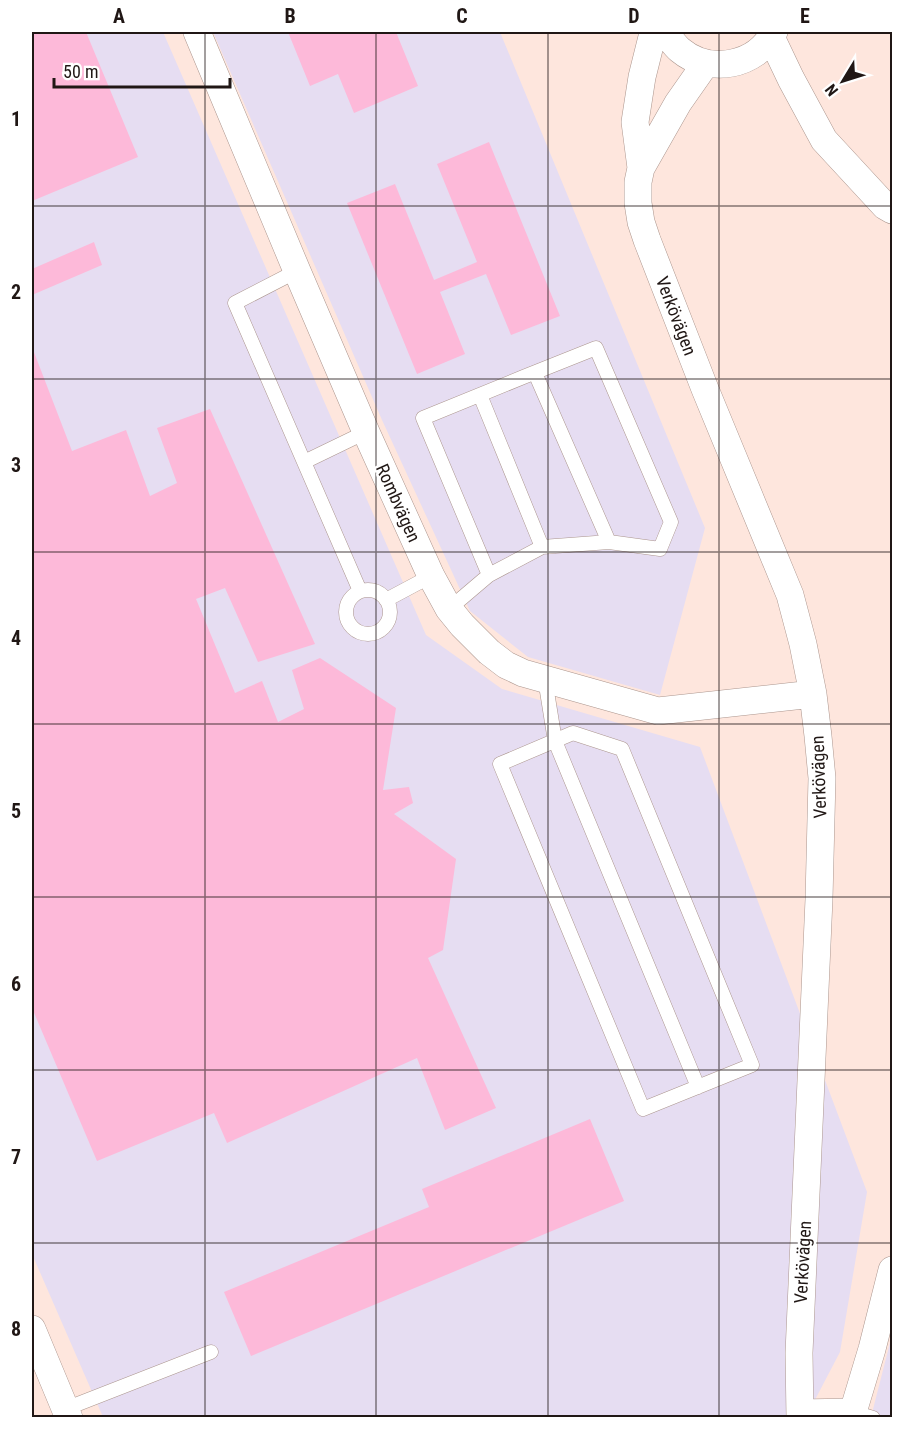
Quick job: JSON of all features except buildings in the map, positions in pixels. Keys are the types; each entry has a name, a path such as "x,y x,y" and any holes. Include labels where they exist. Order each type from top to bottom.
{"street":[{"name":"Rombvägen","path":"197,32 366,432 431,576 449,609 462,625 506,666 523,673 658,711 813,694"},
{"name":"Verkövägen","path":"641,168 635,122 642,77 655,32"},
{"path":"665,32 686,55 706,63 727,64 748,58 757,52 773,34 791,79 824,140 885,206 892,210"},
{"name":"Verkövägen","path":"706,63 678,103 641,168 638,203 646,240 790,595 813,694 822,778 819,899 799,1353 800,1415"},
{"path":"800,1415 863,1415 872,1349 887,1308 892,1270"},
{"path":"32,1329 68,1413"}],"lane":[{"path":"297,271 235,303 360,591"},
{"path":"449,609 489,575 542,547 609,542 660,549 671,522 596,348 423,418 489,575"},
{"path":"535,373 609,542"},
{"path":"480,395 542,547"},
{"path":"304,462 366,432"},
{"path":"386,600 431,576"},
{"path":"360,591 375,591 386,600 390,614 387,623 382,628 375,632 358,632 349,622 346,608 354,594 360,591"},
{"path":"545,679 555,741 698,1087"},
{"path":"573,733 622,749 752,1065 643,1109 500,764 555,741 573,733"},
{"path":"68,1413 211,1352"}],"shaded area":[{"path":"32,32 163,32 426,635 502,689 700,747 867,1192 840,1352 806,1417 103,1417 32,1254"},
{"path":"213,32 500,32 705,528 660,695 528,657 470,611 382,420"},
{"path":"892,1335 892,1417 871,1417"}]}
